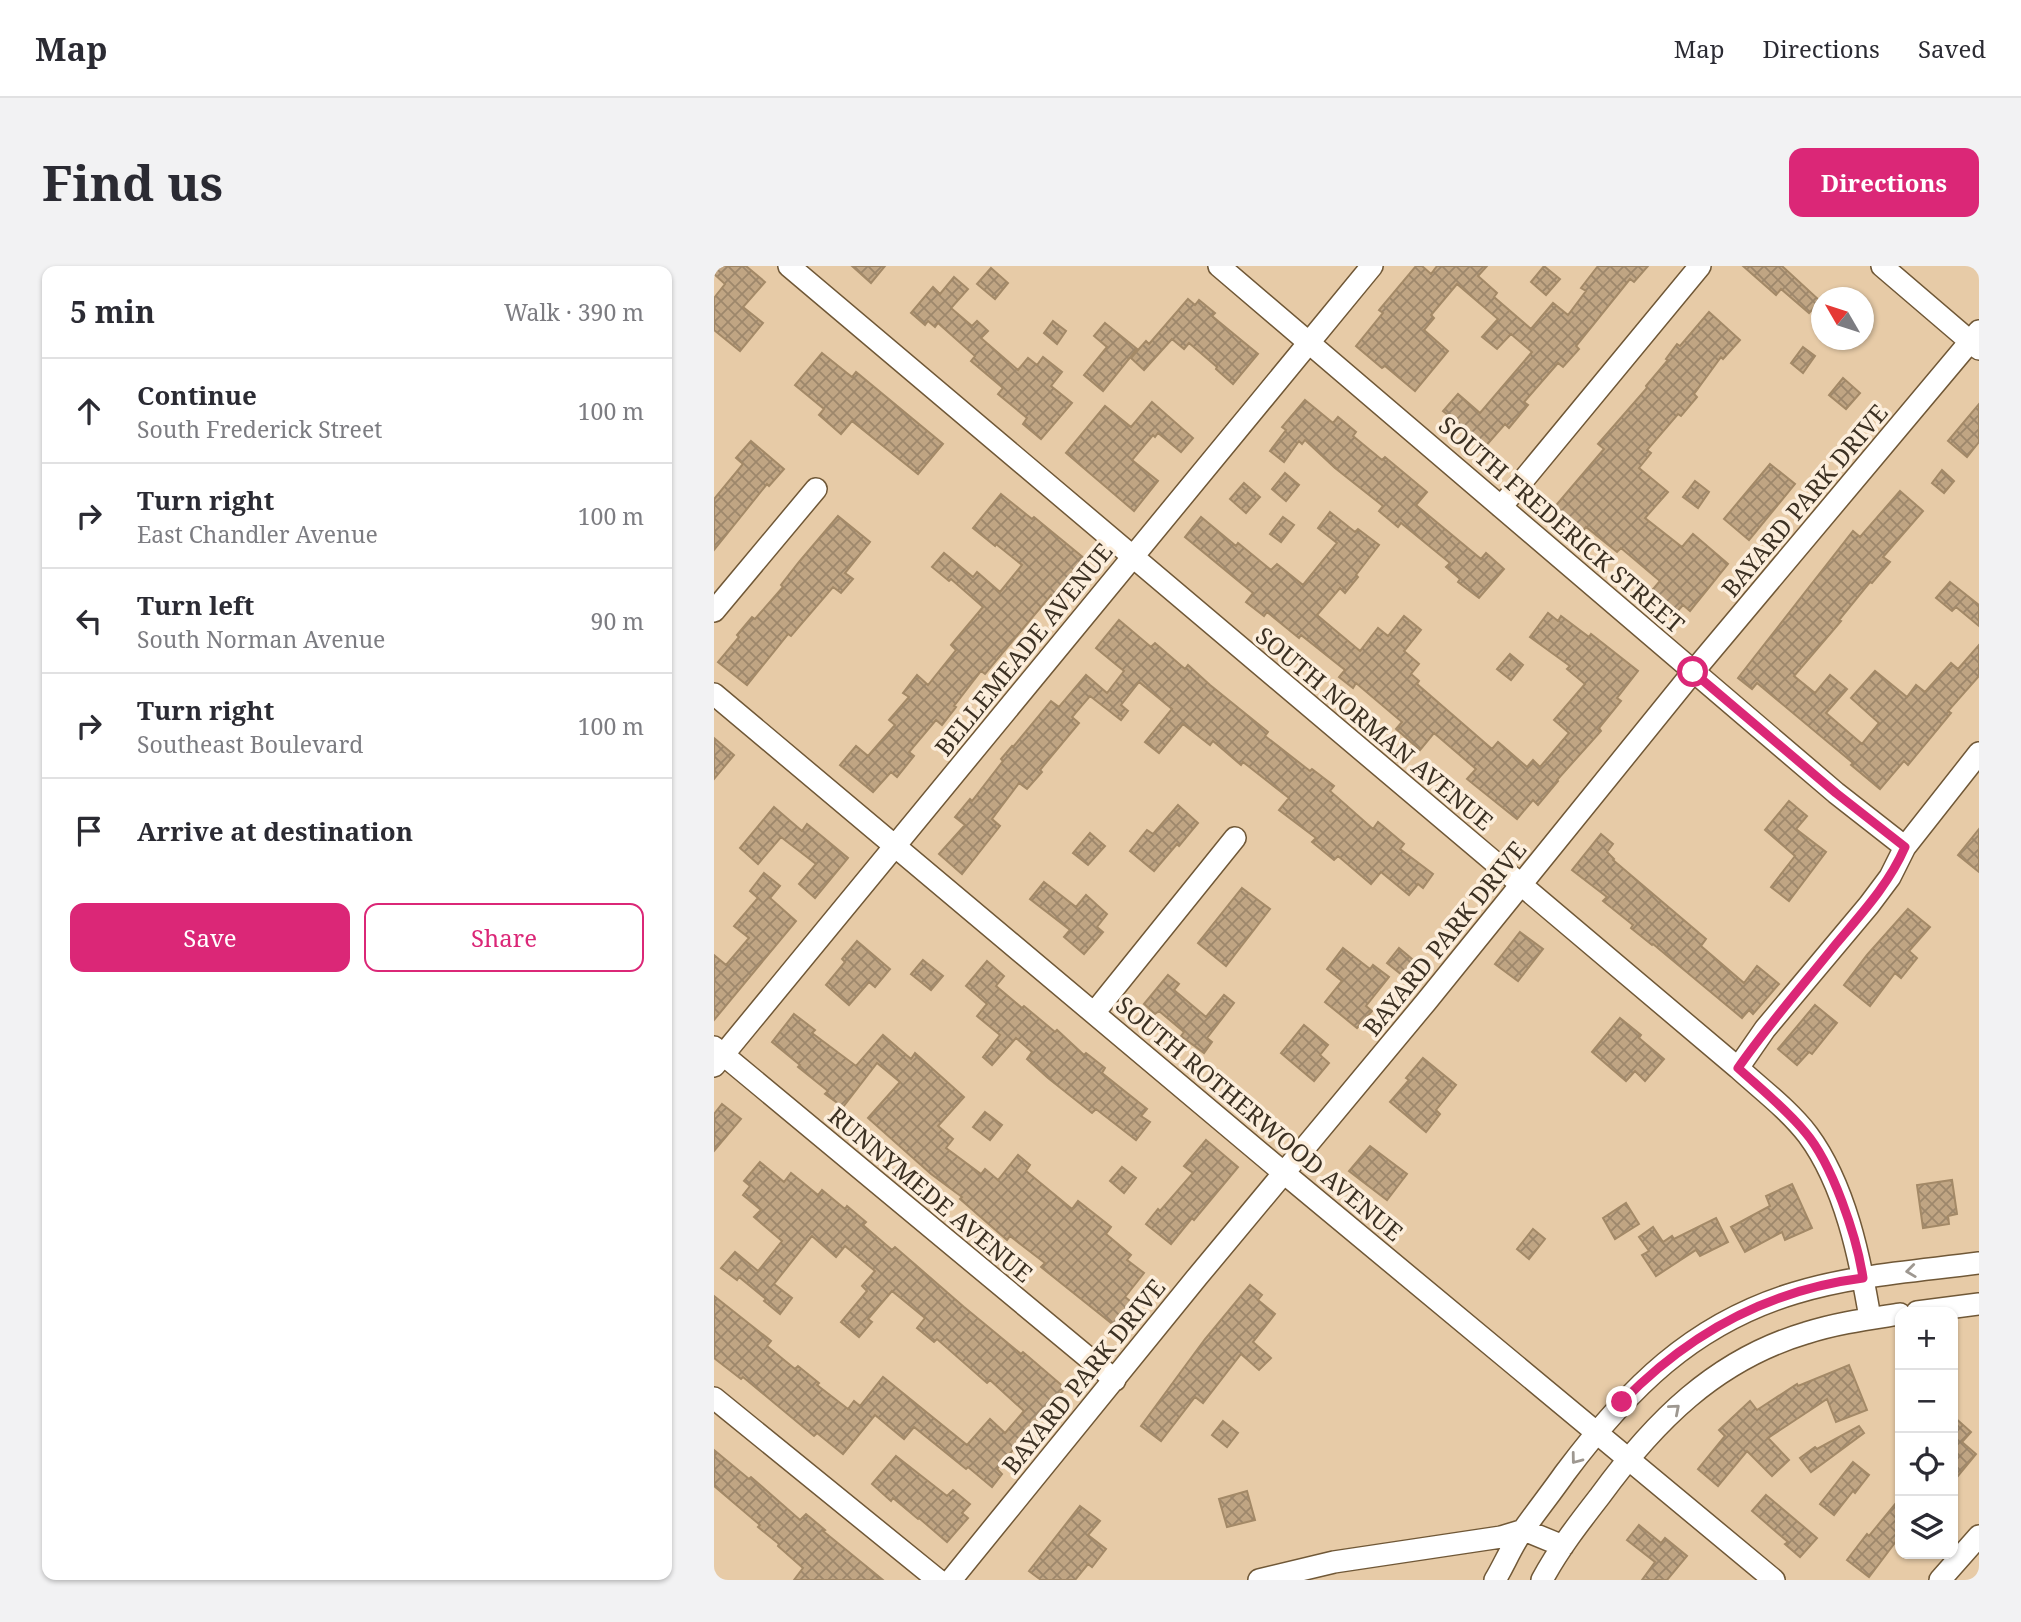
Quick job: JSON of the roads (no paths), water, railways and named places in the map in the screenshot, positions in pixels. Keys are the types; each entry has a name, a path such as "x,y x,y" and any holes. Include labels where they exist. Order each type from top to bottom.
{"street":[{"name":"SOUTH NORMAN AVENUE","path":"789,266 1738,1068 1791,1116 1818,1150 1832,1177 1863,1278 1870,1318"},
{"name":"SOUTH FREDERICK STREET","path":"1219,266 1693,672 1836,793 1905,847"},
{"name":"BELLEMEADE AVENUE","path":"717,1056 895,846 1372,266"},
{"path":"1501,507 1700,266"},
{"path":"1882,266 1976,341"},
{"name":"BAYARD PARK DRIVE","path":"951,1580 1693,672 1976,341"},
{"path":"714,611 816,489"},
{"name":"SOUTH ROTHERWOOD AVENUE","path":"714,694 1774,1580"},
{"path":"1738,1068 1765,1029 1876,896 1890,877 1905,847 1979,753"},
{"path":"1094,1013 1235,838"},
{"name":"RUNNYMEDE AVENUE","path":"717,1056 1115,1380"},
{"path":"1495,1580 1524,1530 1596,1432 1640,1384 1678,1351 1714,1327 1795,1293 1863,1278 1979,1263"},
{"path":"1956,1307 1979,1304"},
{"path":"1542,1580 1563,1546 1628,1458 1668,1414 1703,1384 1735,1363 1781,1341 1807,1332 1895,1315"},
{"path":"714,1398 938,1580"},
{"path":"1259,1580 1334,1562 1490,1539 1524,1530 1563,1546"},
{"path":"1940,1580 1979,1536"}]}
